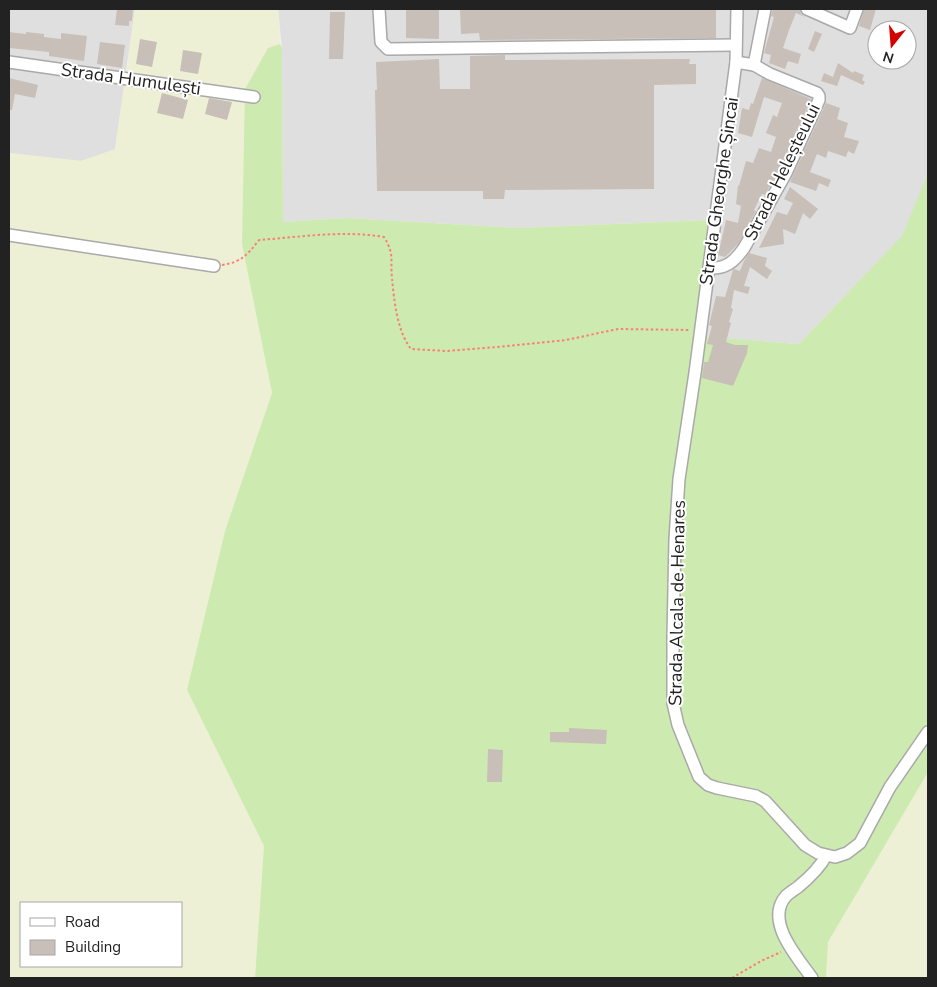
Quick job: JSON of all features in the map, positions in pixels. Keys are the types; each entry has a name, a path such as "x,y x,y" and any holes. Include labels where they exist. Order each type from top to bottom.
{"street":[{"path":"379,9 381,42 388,49 736,45"},
{"name":"Strada Gheorghe Șincai","path":"695,373 736,62 737,9"},
{"path":"736,62 754,65 765,9"},
{"path":"807,9 850,28 857,9"},
{"name":"Strada Humulești","path":"9,62 254,97"},
{"name":"Strada Heleșteului","path":"709,268 719,269 728,266 736,260 744,248 786,173 819,100 817,93 770,74 754,65"},
{"path":"9,235 214,266"},
{"name":"Strada Alcala de Henares","path":"695,373 679,479 675,539 673,703 678,725 699,777 708,785 756,796 765,801 805,845 826,856"},
{"path":"812,978 789,947 779,923 780,909 785,897 820,867 826,856 835,857 847,853 860,843 890,787 928,732"}],"path":[{"path":"214,266 236,263 249,253 259,240 343,234 369,234 384,237 392,251 392,277 398,318 406,343 411,349 447,351 497,347 566,340 618,329 700,330"},
{"path":"732,978 789,947"}],"shaded area":[{"path":"9,9 135,9 115,150 81,161 9,153"},
{"path":"278,9 928,9 928,715 872,268 799,344 733,339 695,336 711,220 518,228 346,218 283,222 282,48"}],"green space":[{"path":"135,9 278,9 280,44 268,48 242,244 272,393 225,531 187,690 264,846 255,978 9,978 9,153 81,161 115,149"},
{"path":"280,44 282,48 283,222 346,218 518,228 711,220 696,336 799,344 902,236 928,173 928,772 828,942 826,978 255,978 264,846 187,690 225,531 272,393 242,244 245,89 268,48"},
{"path":"928,772 928,978 826,978 828,942"}],"building":[{"path":"117,9 133,9 132,21 129,21 129,26 115,25"},
{"path":"406,9 439,9 439,39 406,38"},
{"path":"460,9 716,9 716,38 480,40 479,33 461,34"},
{"path":"773,9 800,9 801,14 805,17 796,13 783,48 801,54 798,64 788,61 785,69 769,63 771,55 764,53 774,17 771,16"},
{"path":"864,9 876,9 873,20 867,20 867,29 859,26"},
{"path":"330,12 345,12 343,59 329,59"},
{"path":"815,31 822,34 814,52 808,49"},
{"path":"9,32 44,34 44,37 61,39 61,33 87,36 84,61 49,56 49,52 9,48"},
{"path":"140,39 157,42 152,67 136,64"},
{"path":"100,42 125,45 122,68 97,64"},
{"path":"183,50 202,53 198,74 180,71"},
{"path":"505,55 505,60 690,59 689,64 696,64 696,84 654,85 654,189 505,190 504,199 483,199 483,191 377,191 376,62 439,59 440,89 470,89 470,56"},
{"path":"838,63 853,73 854,71 864,75 862,80 865,82 863,85 841,75 837,86 821,81 824,73 833,77"},
{"path":"9,78 38,85 35,98 15,94 12,110 9,110"},
{"path":"762,78 811,99 779,170 765,195 762,194 754,210 756,211 738,244 725,257 718,255 726,220 738,223 741,206 736,204 738,185 746,161 753,163 759,148 771,152 776,137 766,133 773,115 777,117 782,103 764,97 752,137 738,133 742,108 749,110 751,103 753,104"},
{"path":"162,93 188,100 183,119 157,113"},
{"path":"209,98 232,102 227,120 205,114"},
{"path":"826,103 840,108 837,119 848,123 844,137 859,141 854,154 848,151 846,157 828,151 826,158 817,154 810,172 831,180 828,187 819,183 816,191 790,182"},
{"path":"790,187 818,209 810,219 803,213 795,234 783,229 784,244 759,248 777,212 787,215 793,203 784,199"},
{"path":"749,253 767,258 765,266 772,271 767,279 750,267 744,286 750,287 748,294 734,290 731,308 733,309 729,322 731,323 726,342 735,345 748,345 747,353 733,386 702,378 704,362 708,362 713,345 707,344 712,326 709,325 716,296 725,297 733,270 740,271"},
{"path":"569,728 607,730 606,744 550,742 550,732 569,732"},
{"path":"488,749 503,750 502,782 487,782"}]}
